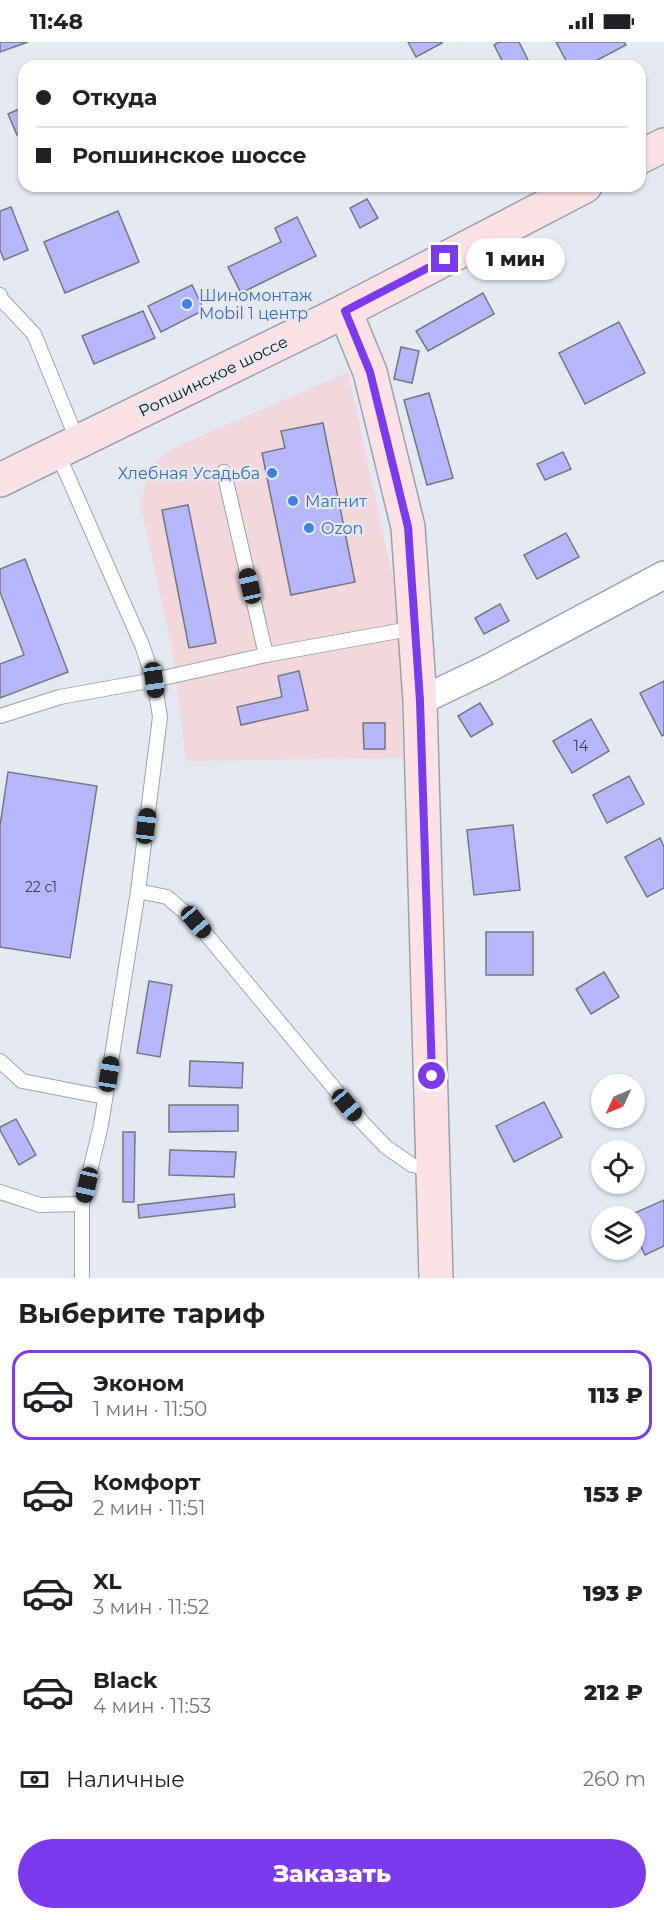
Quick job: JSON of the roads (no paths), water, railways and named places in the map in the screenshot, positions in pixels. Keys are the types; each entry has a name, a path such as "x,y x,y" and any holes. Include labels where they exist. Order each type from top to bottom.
{"street":[{"path":"646,154 664,145"},
{"name":"Ропшинское шоссе","path":"0,480 345,311 573,192"},
{"path":"345,311 370,372 408,527 420,701 436,1278"},
{"path":"420,701 491,667 664,575"}],"lane":[{"path":"0,295 1,299 34,334 67,447 154,680 160,717 138,891 101,1125 82,1204 82,1278"},
{"path":"224,472 266,655"},
{"path":"0,716 60,697 154,680 266,655 415,628"},
{"path":"138,891 166,897 196,922 386,1148 412,1165 434,1169"},
{"path":"0,1061 22,1081 105,1097"},
{"path":"0,1192 40,1205 82,1204"}],"place":[{"name":"Шиномонтаж Mobil 1 центр","path":"187,304"},
{"name":"Хлебная Усадьба","path":"272,473"},
{"name":"Магнит","path":"293,501"},
{"name":"Ozon","path":"309,528"}]}
